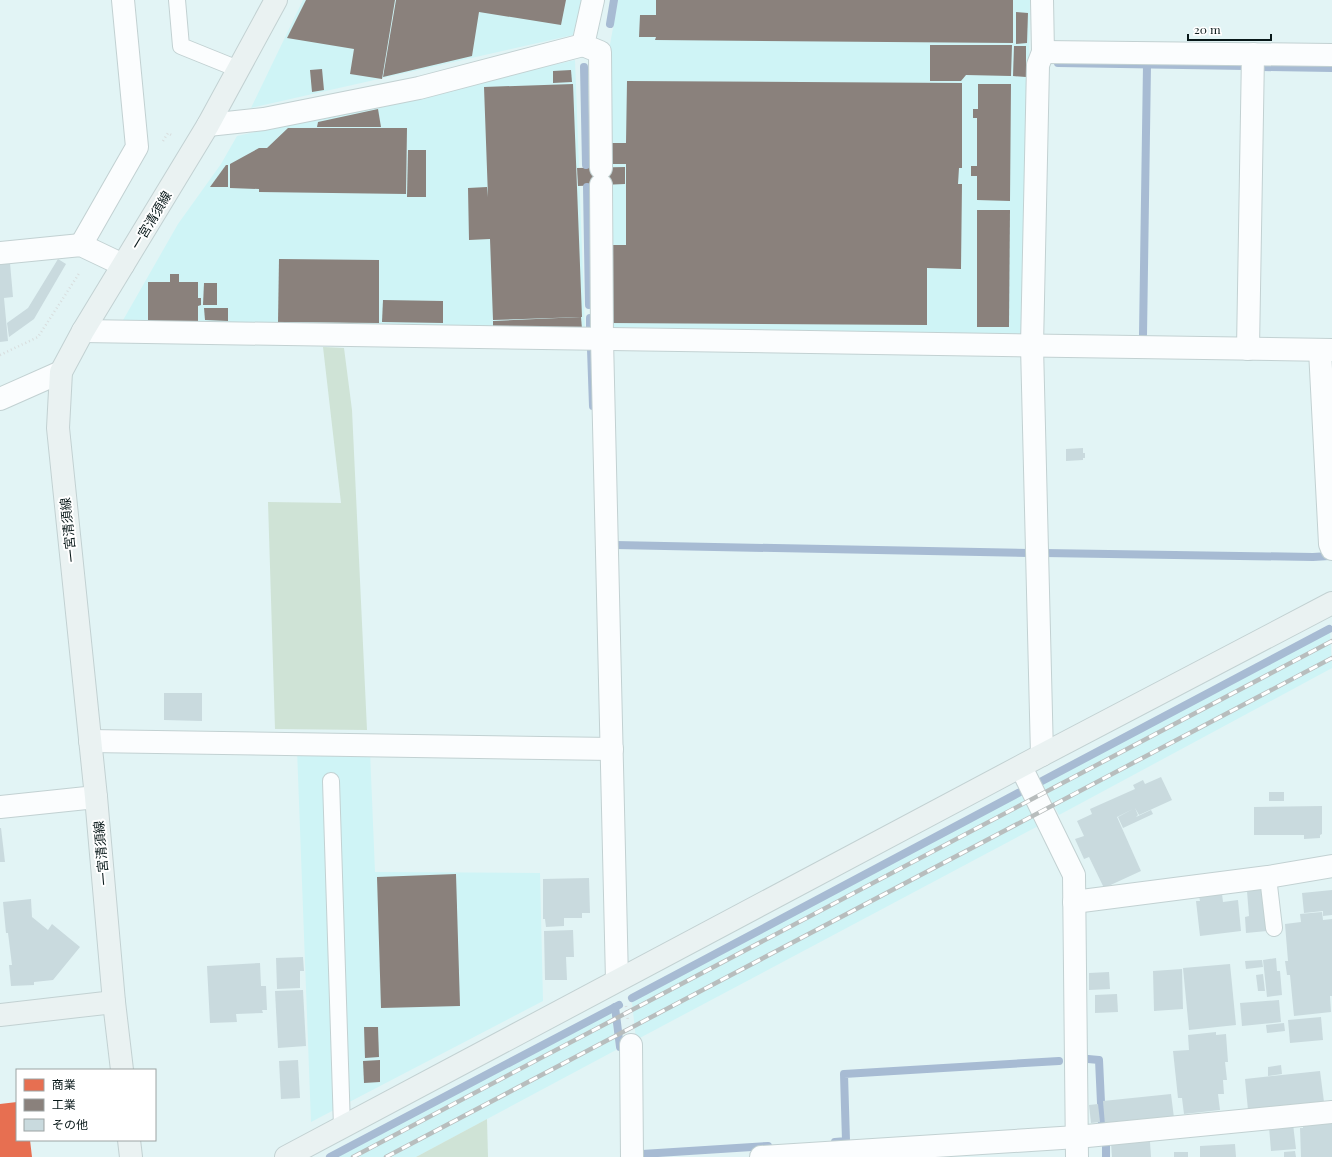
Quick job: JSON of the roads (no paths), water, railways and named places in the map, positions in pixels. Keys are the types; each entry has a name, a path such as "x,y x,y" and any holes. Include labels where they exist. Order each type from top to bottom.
{"street":[{"path":"81,245 137,147 123,0"},
{"name":"一宮清須線","path":"122,1069 114,1002 96,796 58,428 61,372 83,331 208,125 276,0"},
{"path":"582,45 593,0"},
{"path":"1042,0 1042,52 1038,65 1032,346 1042,755"},
{"path":"208,125 264,119 419,88 582,45 600,52 602,339 612,749 620,979"},
{"path":"1042,52 1332,55"},
{"path":"1248,349 1253,54"},
{"path":"0,253 81,245 123,265"},
{"path":"83,331 1326,350 1330,544 1332,550"},
{"path":"0,399 61,372"},
{"path":"286,1157 1042,755 1332,603"},
{"path":"90,741 612,749"},
{"path":"1021,767 1074,875 1077,1147"},
{"path":"0,807 96,796"},
{"path":"1074,902 1268,877 1332,866"},
{"path":"0,1015 114,1002"},
{"path":"630,1045 632,1157"},
{"path":"761,1157 1077,1147 1332,1112"},
{"path":"129,1141 131,1157"}],"lane":[{"path":"177,0 181,46 238,69"},
{"path":"331,781 342,1127"},
{"path":"1268,877 1274,928"}],"waterway":[{"path":"610,24 614,0"},
{"path":"1058,63 1245,66"},
{"path":"1143,335 1147,65"},
{"path":"584,67 586,165"},
{"path":"1263,67 1332,68"},
{"path":"587,187 589,305"},
{"path":"590,318 590,331"},
{"path":"591,349 593,406"},
{"path":"615,545 1029,553"},
{"path":"1044,553 1329,556"},
{"path":"1042,781 1329,629"},
{"path":"632,998 1022,791"},
{"path":"330,1157 619,1005"},
{"path":"615,1007 620,1047"},
{"path":"1088,1059 1099,1060 1102,1124"},
{"path":"835,1142 846,1141 844,1074 1059,1061"},
{"path":"1106,1144 1106,1157"},
{"path":"642,1154 768,1146"}],"railway":[{"path":"353,1157 1332,641"},
{"path":"386,1157 1332,658"}]}
